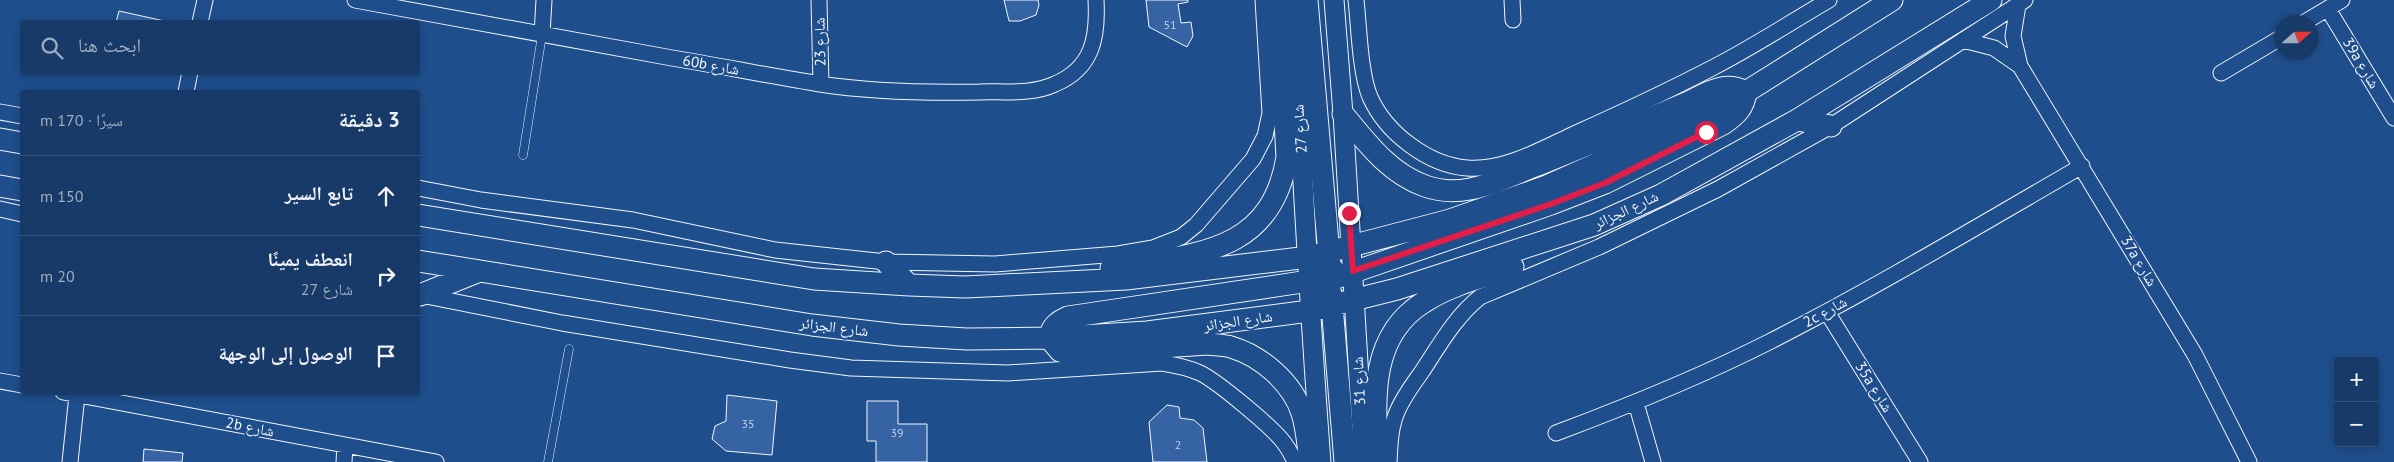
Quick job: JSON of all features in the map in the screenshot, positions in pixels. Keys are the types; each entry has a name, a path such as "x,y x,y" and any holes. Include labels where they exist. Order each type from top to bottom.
{"main road":[{"path":"1050,284 1088,272 1202,252 1224,246 1253,228 1267,213 1282,183 1287,157 1278,0"},
{"path":"1307,0 1327,271 1332,306 1345,462"},
{"path":"1309,312 1327,271 1351,248 1450,220 1544,186 1596,164 1746,92 1892,0"},
{"name":"شارع الجزائر","path":"420,261 822,326 899,335 967,338 1049,338 1147,332 1309,312 1574,234 1661,195 1797,120 1992,0"},
{"path":"1343,114 1379,157 1396,171 1424,186 1447,191 1470,190 1495,182 1584,146 1707,92 1735,86 1746,92"},
{"path":"1310,462 1302,412 1294,396 1264,364 1244,352 1230,347 1208,344 1068,353 1060,350 1049,338 1052,328 1058,321 1076,315 1327,271 1499,224 1605,183 1723,124 1733,117 1744,104 1746,92"},
{"path":"1797,120 1831,126"},
{"path":"0,139 20,143"},
{"path":"0,186 20,190"},
{"path":"420,215 814,279 964,287 1327,271 1354,300"},
{"path":"1378,462 1375,389 1378,368 1384,349 1397,326 1411,311 1444,291 1534,260 1574,234"},
{"path":"886,262 909,285"},
{"path":"420,294 477,272"}],"street":[{"path":"200,20 205,0"},
{"name":"60b شارع","path":"355,0 821,84 918,92 1014,91 1039,89 1054,85 1068,77 1090,54 1096,36 1096,0"},
{"path":"542,35 544,0"},
{"name":"شارع 23","path":"819,0 821,84"},
{"path":"420,188 481,200 633,220 767,249 886,262 995,264 1118,254 1153,248 1189,232 1253,159 1267,131 1270,113 1263,0"},
{"name":"شارع 27","path":"1292,0 1327,271"},
{"path":"1334,0 1351,248"},
{"path":"1356,0 1366,79 1370,96 1379,112 1406,143 1426,155 1451,166 1468,168 1494,166 1526,156 1621,113 1715,66 1828,0"},
{"path":"1512,0 1513,20"},
{"path":"2317,15 2342,0"},
{"path":"1389,462 1392,428 1396,413 1456,321 1468,306 1480,297 1599,247 1665,216 1831,126 2022,2"},
{"name":"37a شارع","path":"2022,2 2013,36 2020,66 2195,355 2249,462"},
{"name":"39a شارع","path":"2328,9 2394,118"},
{"name":"37a شارع","path":"1964,40 1994,48 2020,66"},
{"path":"2222,73 2274,42"},
{"path":"186,90 189,75"},
{"path":"0,112 20,116"},
{"name":"2c شارع","path":"1556,432 1636,403 1716,368 1827,312 2082,166"},
{"path":"0,209 20,214"},
{"path":"420,294 562,323 851,368 1008,373 1162,364 1184,367 1209,379 1273,431 1290,450 1294,462"},
{"name":"شارع 31","path":"1354,300 1364,462"},
{"path":"1309,312 1321,462"},
{"name":"35a شارع","path":"1827,312 1920,462"},
{"path":"0,381 20,385"},
{"path":"70,395 70,462"},
{"name":"2b شارع","path":"75,395 436,462"},
{"path":"1636,403 1653,462"},
{"path":"344,462 345,445"}],"lane":[{"path":"523,155 542,35"},
{"path":"548,462 569,349"}],"building":[{"path":"1004,0 1038,0 1039,5 1036,15 1020,21 1009,21"},
{"path":"1146,0 1188,0 1188,2 1178,4 1181,23 1191,22 1193,36 1187,47 1149,27"},
{"path":"119,11 160,20 117,20"},
{"path":"727,395 777,401 772,455 726,451 712,439 715,426 726,421"},
{"path":"867,401 898,401 898,424 927,424 927,462 876,462 876,441 867,441"},
{"path":"1167,405 1179,407 1180,418 1194,420 1203,428 1207,462 1153,462 1149,422"},
{"path":"144,449 183,453 182,462 143,462"}],"route":[{"path":"1349,213 1353,271 1499,224 1605,183 1706,132"}]}
